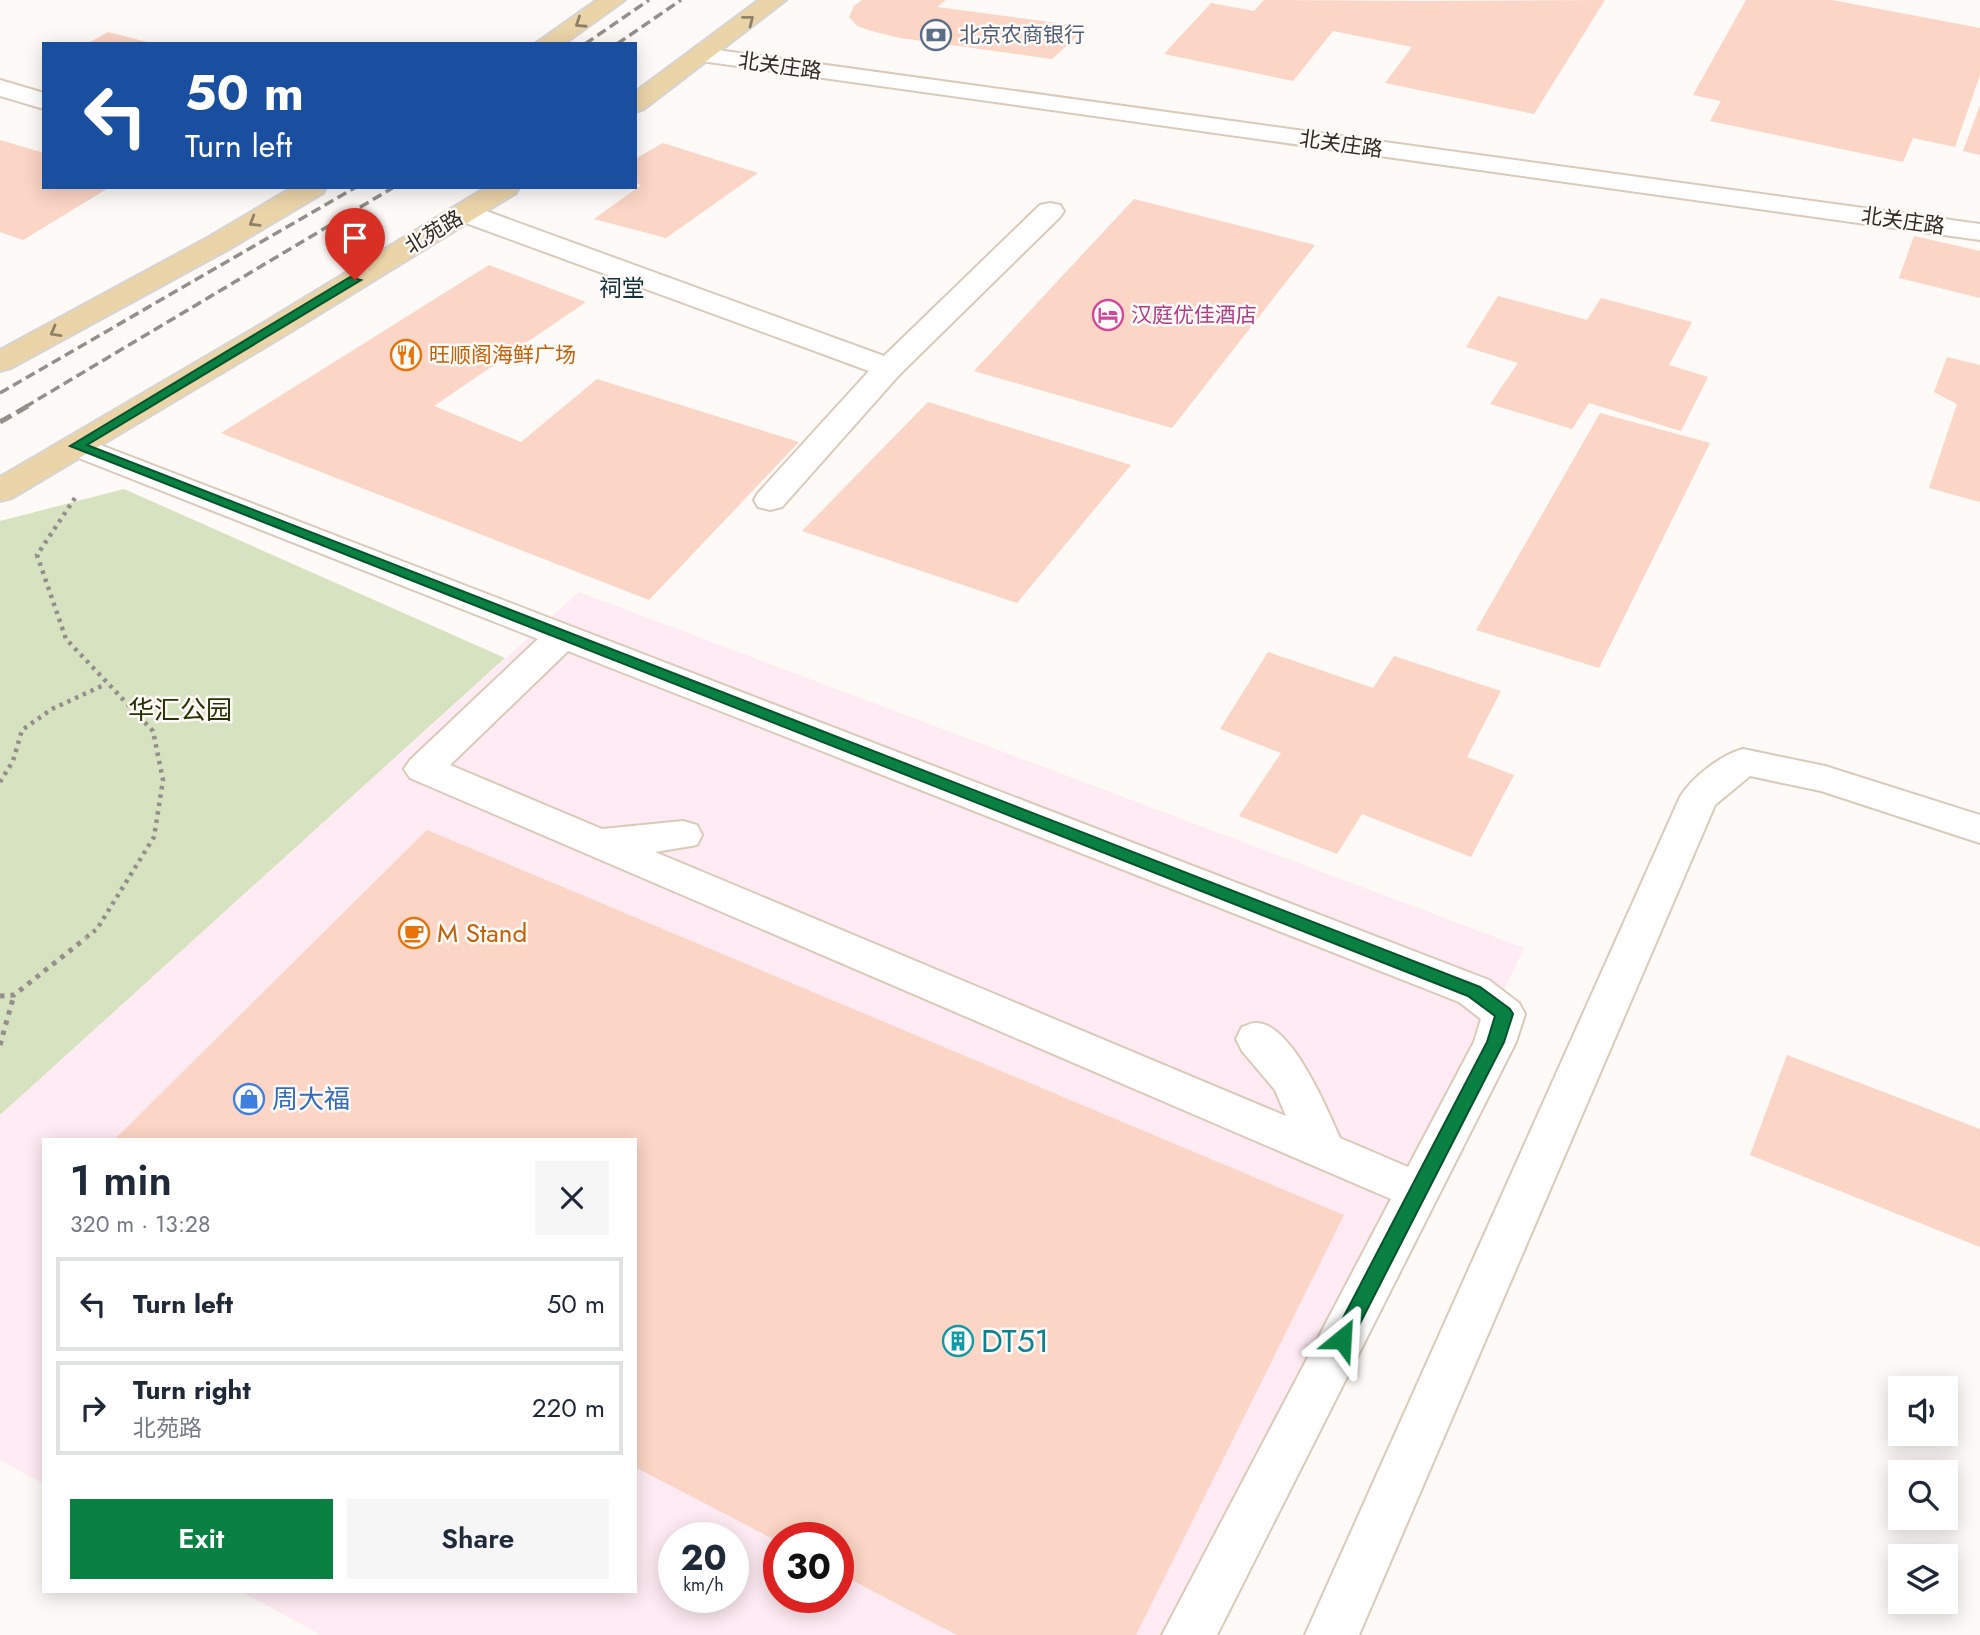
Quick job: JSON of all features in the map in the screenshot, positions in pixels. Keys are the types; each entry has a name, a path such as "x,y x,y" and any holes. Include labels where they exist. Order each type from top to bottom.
{"main road":[{"path":"550,42 613,0"},
{"path":"637,103 774,0"},
{"path":"0,362 219,243 310,189"},
{"name":"北苑路","path":"0,491 94,453 503,189"}],"street":[{"name":"北关庄路","path":"703,55 1980,232"},
{"path":"0,88 42,100"},
{"path":"770,500 889,368 1050,211"},
{"path":"465,213 889,368"},
{"path":"94,453 1474,991 1504,1014 1495,1042 1189,1635"},
{"path":"562,636 423,769 1418,1191"},
{"path":"1332,1635 1699,797 1743,762 1825,779 1980,829"},
{"path":"598,843 683,835"},
{"path":"1257,1039 1293,1081 1323,1151"}],"path":[{"path":"0,996 14,995 97,929 154,836 163,780 153,731 66,639 37,555 89,475 94,453"},
{"path":"0,782 13,761 22,730 52,709 106,684"},
{"path":"0,1045 14,995"}],"shaded area":[{"name":"DT51","path":"579,592 1524,948 1200,1635 321,1635 244,1593 637,1593 637,1138 42,1138 42,1483 0,1460 0,1115"}],"green space":[{"name":"华汇公园","path":"124,489 505,658 0,1115 0,521"}],"building":[{"path":"862,0 946,0 937,7 1087,27 1052,59 900,38 875,32 857,26 849,17 854,6"},
{"path":"1264,0 1605,0 1534,114 1385,83 1412,47 1333,31 1293,81 1164,54 1211,3 1254,11"},
{"path":"1746,0 1832,0 1980,28 1980,75 1955,147 1913,138 1903,162 1710,121 1721,101 1693,95"},
{"path":"108,32 147,42 90,42"},
{"path":"1980,105 1980,155 1963,151"},
{"path":"0,140 42,152 42,189 107,189 23,240 0,232"},
{"path":"663,143 758,173 666,238 594,219 641,185 637,184 637,158"},
{"path":"1134,199 1315,245 1172,428 974,371"},
{"path":"1914,236 1980,251 1980,298 1899,278"},
{"path":"489,265 586,302 434,406 521,442 597,379 799,442 649,600 221,433"},
{"path":"1498,296 1587,320 1601,298 1692,322 1669,365 1708,377 1681,431 1589,403 1572,429 1490,404 1518,363 1466,347"},
{"path":"1947,357 1980,365 1980,502 1929,488 1957,404 1934,392"},
{"path":"928,402 1131,465 1017,603 802,531"},
{"path":"1600,413 1710,443 1599,668 1476,630"},
{"path":"1268,652 1373,688 1394,656 1501,691 1467,757 1514,775 1471,857 1362,814 1337,854 1239,816 1281,753 1220,729"},
{"name":"DT51","path":"427,830 1344,1215 1136,1635 957,1635 854,1581 854,1522 763,1522 763,1534 749,1526 749,1522 741,1522 637,1468 637,1138 116,1138"},
{"path":"1787,1055 1980,1129 1980,1247 1750,1155"}],"railway":[{"path":"588,42 649,0"},
{"path":"620,42 681,0"},
{"path":"0,393 353,189"},
{"path":"25,407 391,189"},
{"path":"0,422 28,406"}],"place":[{"name":"北京农商银行","path":"936,35"},
{"name":"汉庭优佳酒店","path":"1108,315"},
{"name":"旺顺阁海鲜广场","path":"406,355"},
{"name":"M Stand","path":"414,933"},
{"name":"周大福","path":"249,1099"},
{"name":"DT51","path":"958,1341"}],"district":[{"name":"祠堂","path":"622,288"}],"route":[{"path":"355,280 76,446 1474,991 1504,1014 1495,1042 1342,1339"}]}
